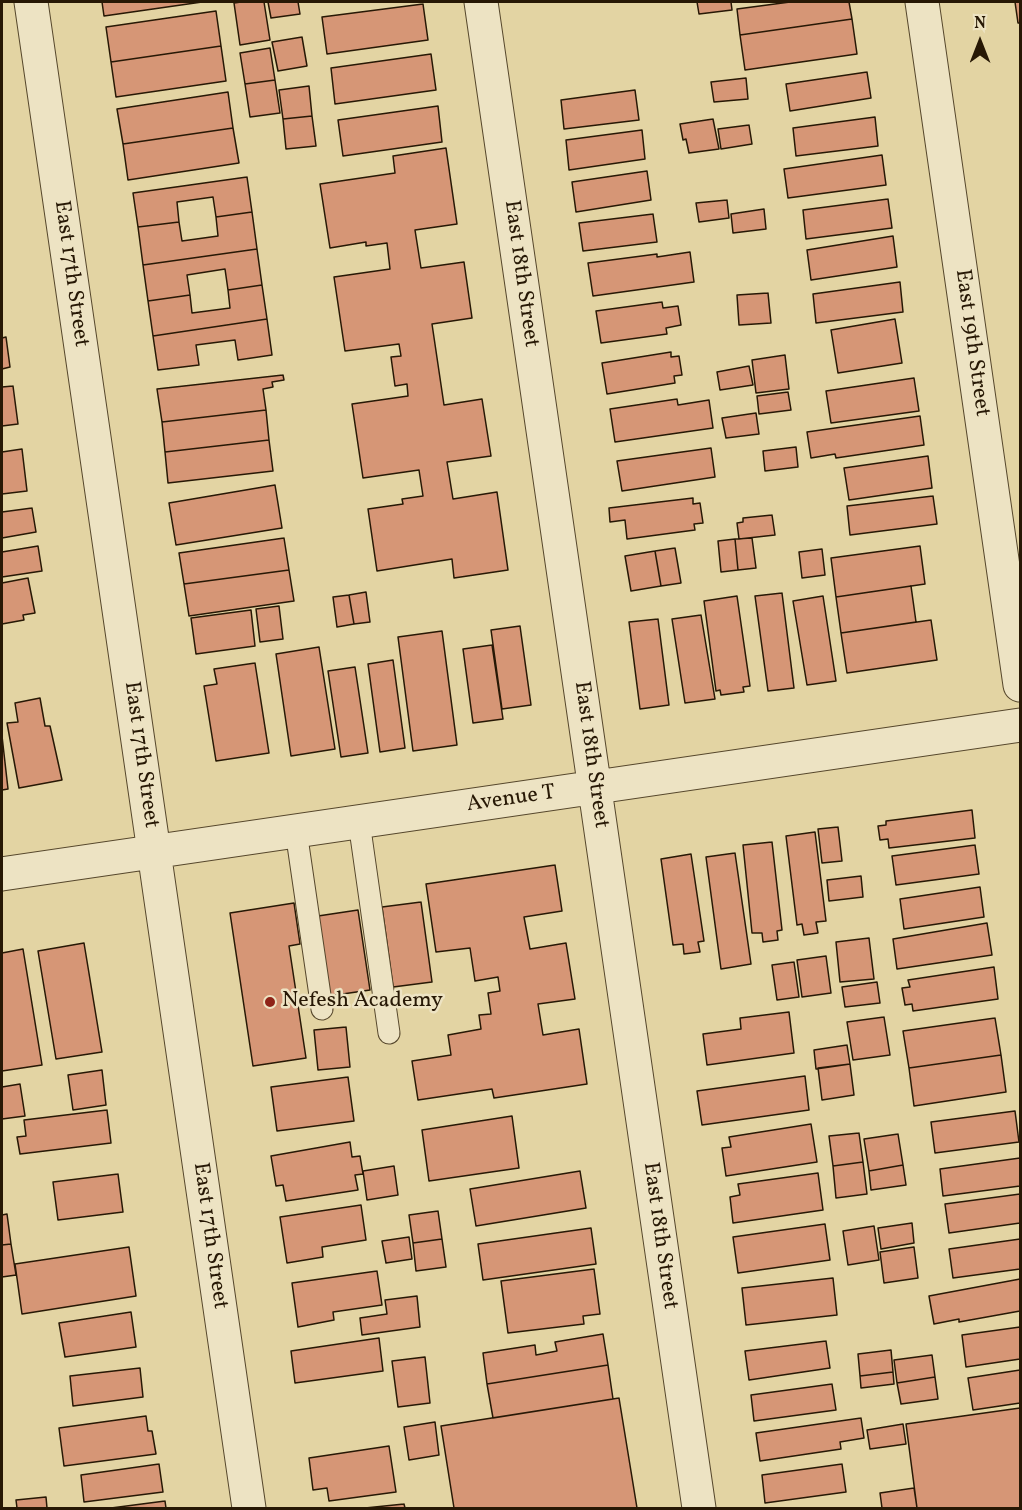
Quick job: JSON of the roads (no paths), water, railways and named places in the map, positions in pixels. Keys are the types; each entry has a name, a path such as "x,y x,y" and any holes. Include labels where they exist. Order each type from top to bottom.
{"street":[{"name":"East 17th Street","path":"31,2 249,1509"},
{"name":"East 18th Street","path":"481,2 699,1509"},
{"name":"East 19th Street","path":"922,2 1020,685"},
{"name":"Avenue T","path":"2,874 1020,725"}],"lane":[{"path":"359,822 389,1033"},
{"path":"296,831 321,1009"}],"place":[{"name":"Nefesh Academy","path":"270,1002"}]}
